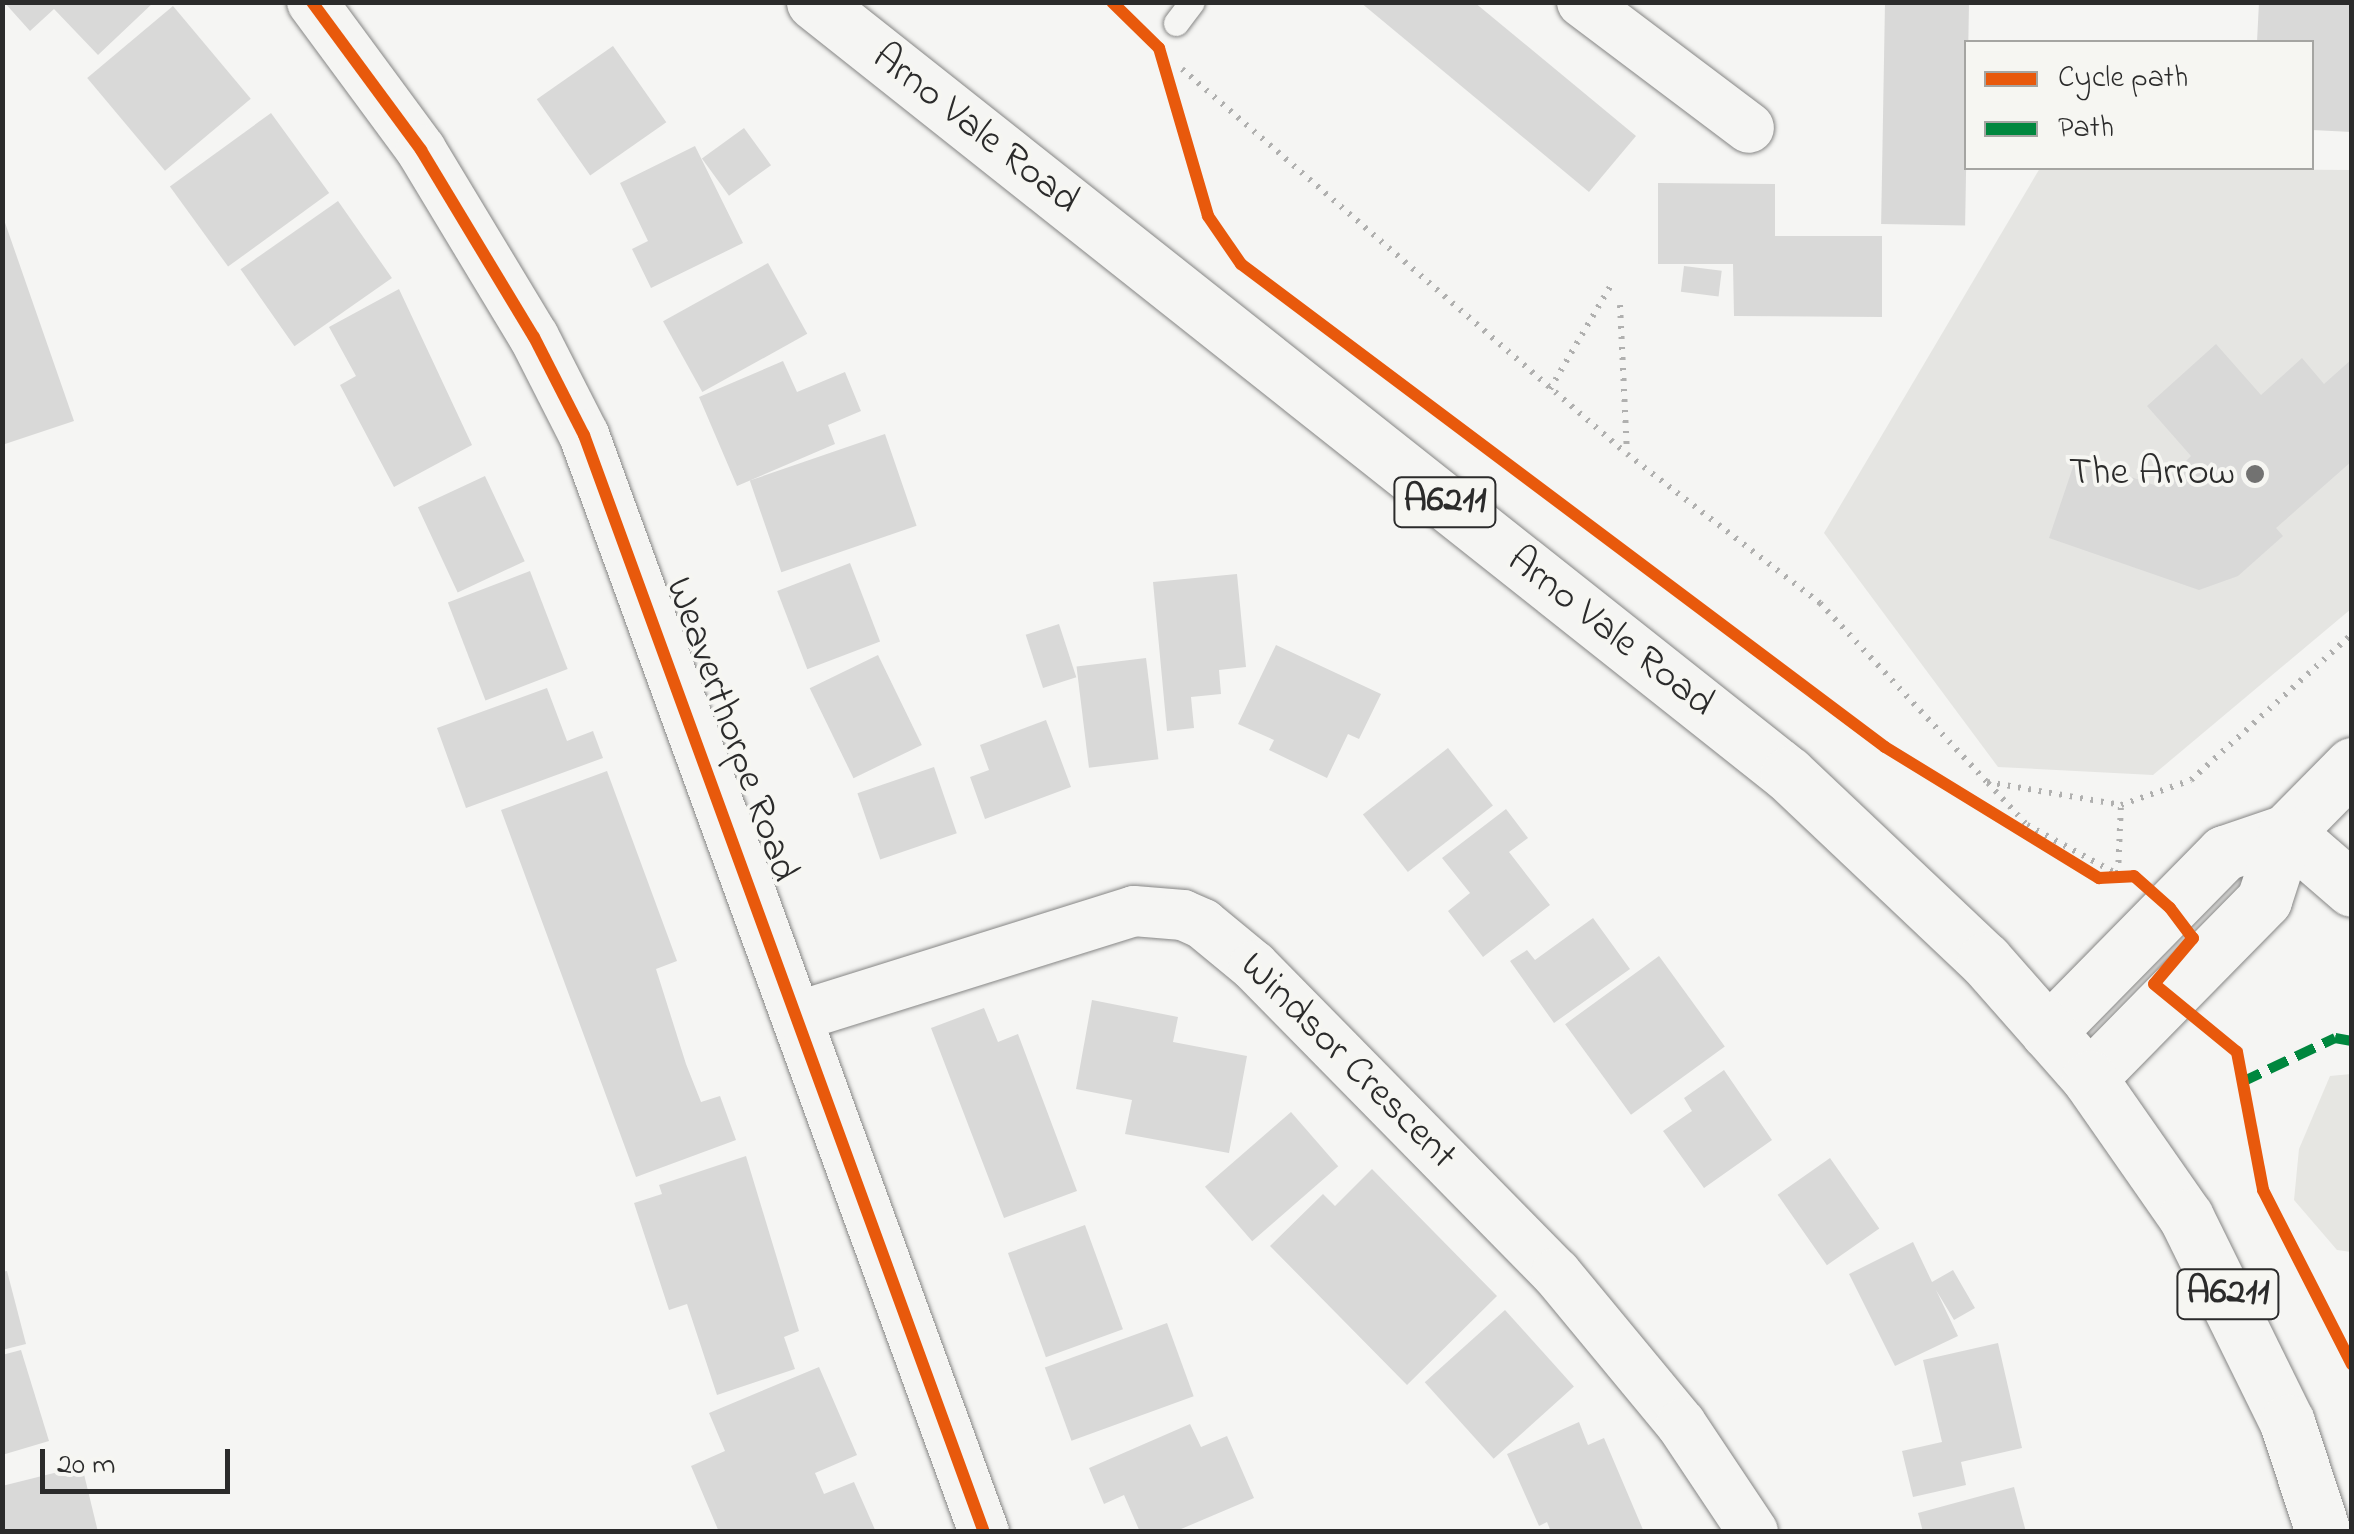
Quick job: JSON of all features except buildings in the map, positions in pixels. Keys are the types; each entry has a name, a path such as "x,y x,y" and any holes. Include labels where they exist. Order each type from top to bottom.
{"main road":[{"name":"Arno Vale Road","path":"814,2 1788,774 1895,870 2089,1078"},
{"path":"2089,1078 2264,900 2286,832 2352,765"},
{"path":"2048,1032 2224,853 2286,832"},
{"path":"2286,832 2352,888"},
{"name":"A6211","path":"2089,1078 2186,1217 2235,1307 2287,1422 2323,1532"}],"street":[{"name":"Weaverthorpe Road","path":"312,2 421,150 534,337 584,435 984,1532"},
{"path":"1582,2 1749,128"},
{"name":"Windsor Crescent","path":"799,1016 1134,911 1183,915 1202,924 1254,966 1556,1272 1681,1424 1753,1532"}],"lane":[{"path":"1176,24 1192,2"}],"path":[{"path":"1168,56 1172,89"},
{"path":"1168,56 1626,454 1820,602 2027,825 2118,875 2134,876"},
{"path":"1550,389 1611,285"},
{"path":"1620,305 1626,454"},
{"path":"1987,782 2121,805 2191,780 2352,634"},
{"path":"2118,875 2121,805"},
{"path":"1999,822 2099,878 2134,876"}],"shaded area":[{"path":"2039,170 2351,170 2351,609 2153,775 1998,767 1824,533"},
{"path":"2352,1074 2351,1252 2337,1250 2294,1200 2299,1149 2330,1076"}],"marked path":[{"path":"2242,1082 2335,1038 2352,1041"}],"cycle path":[{"path":"312,2 421,150 534,337 584,435 984,1532"},
{"path":"1112,2 1159,48 1208,216 1241,264 1885,747 2099,878 2134,876 2170,908 2193,938 2154,984 2237,1052 2263,1190 2352,1365"}],"place":[{"name":"The Arrow","path":"2255,474"}]}
